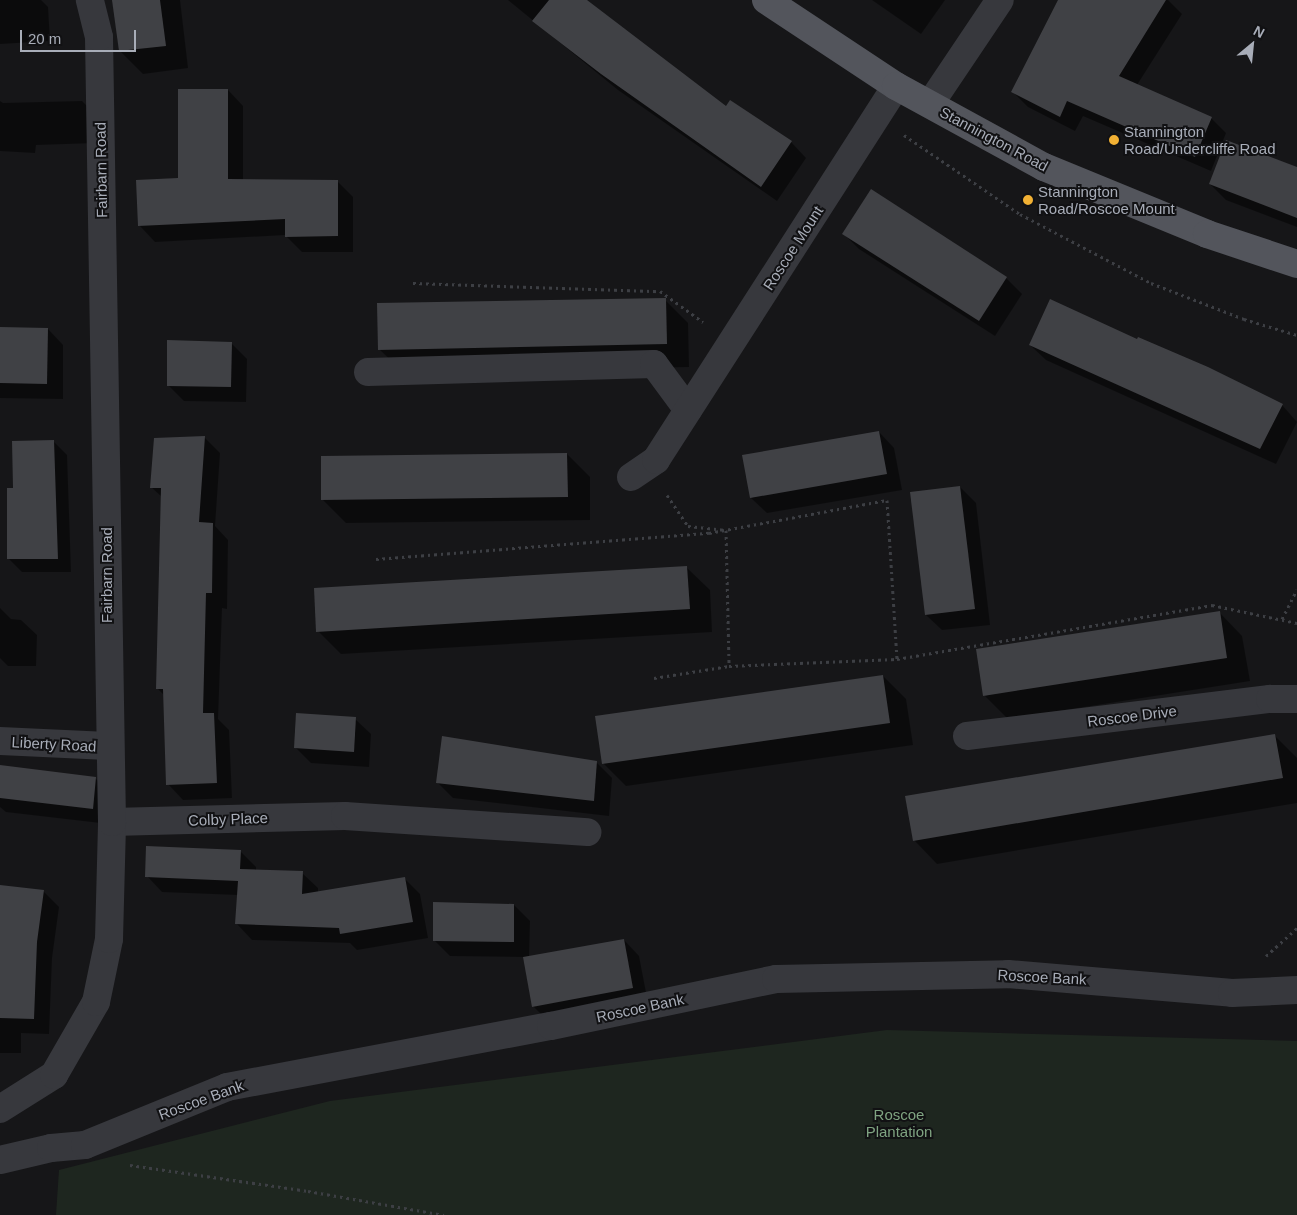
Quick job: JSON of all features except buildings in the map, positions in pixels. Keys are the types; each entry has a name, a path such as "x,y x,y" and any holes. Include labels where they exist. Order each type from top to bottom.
{"main road":[{"name":"Stannington Road","path":"766,0 896,86 1044,167 1208,234 1297,264"}],"street":[{"name":"Fairbarn Road","path":"0,1109 54,1075 96,1002 108,939 112,822 108,746 99,47 90,0"},
{"path":"930,104 1000,0"},
{"name":"Roscoe Mount","path":"631,478 656,460 896,86"},
{"path":"368,372 654,364 688,410"},
{"name":"Roscoe Drive","path":"967,736 1270,700 1297,699"},
{"name":"Liberty Road","path":"0,741 108,746"},
{"name":"Colby Place","path":"112,822 345,816 587,832"},
{"name":"Roscoe Bank","path":"0,1160 51,1148 84,1146 227,1088 551,1026 776,979 1008,974 1232,993 1297,990"}],"path":[{"path":"877,117 1020,214 1151,284 1244,319 1297,335"},
{"path":"413,284 660,291 731,343"},
{"path":"656,460 668,497 688,526 726,530"},
{"path":"376,559 726,530 887,500 897,659"},
{"path":"726,530 729,666"},
{"path":"1282,619 1297,590"},
{"path":"654,678 729,666 897,659 1212,605 1297,623"},
{"path":"84,1146 96,1160 308,1191 444,1215"}],"green space":[{"name":"Roscoe Plantation","path":"887,1030 1297,1041 1297,1215 56,1215 59,1170 330,1101"}],"place":[{"name":"Stannington Road/Undercliffe Road","path":"1114,140"},
{"name":"Stannington Road/Roscoe Mount","path":"1028,200"}]}
